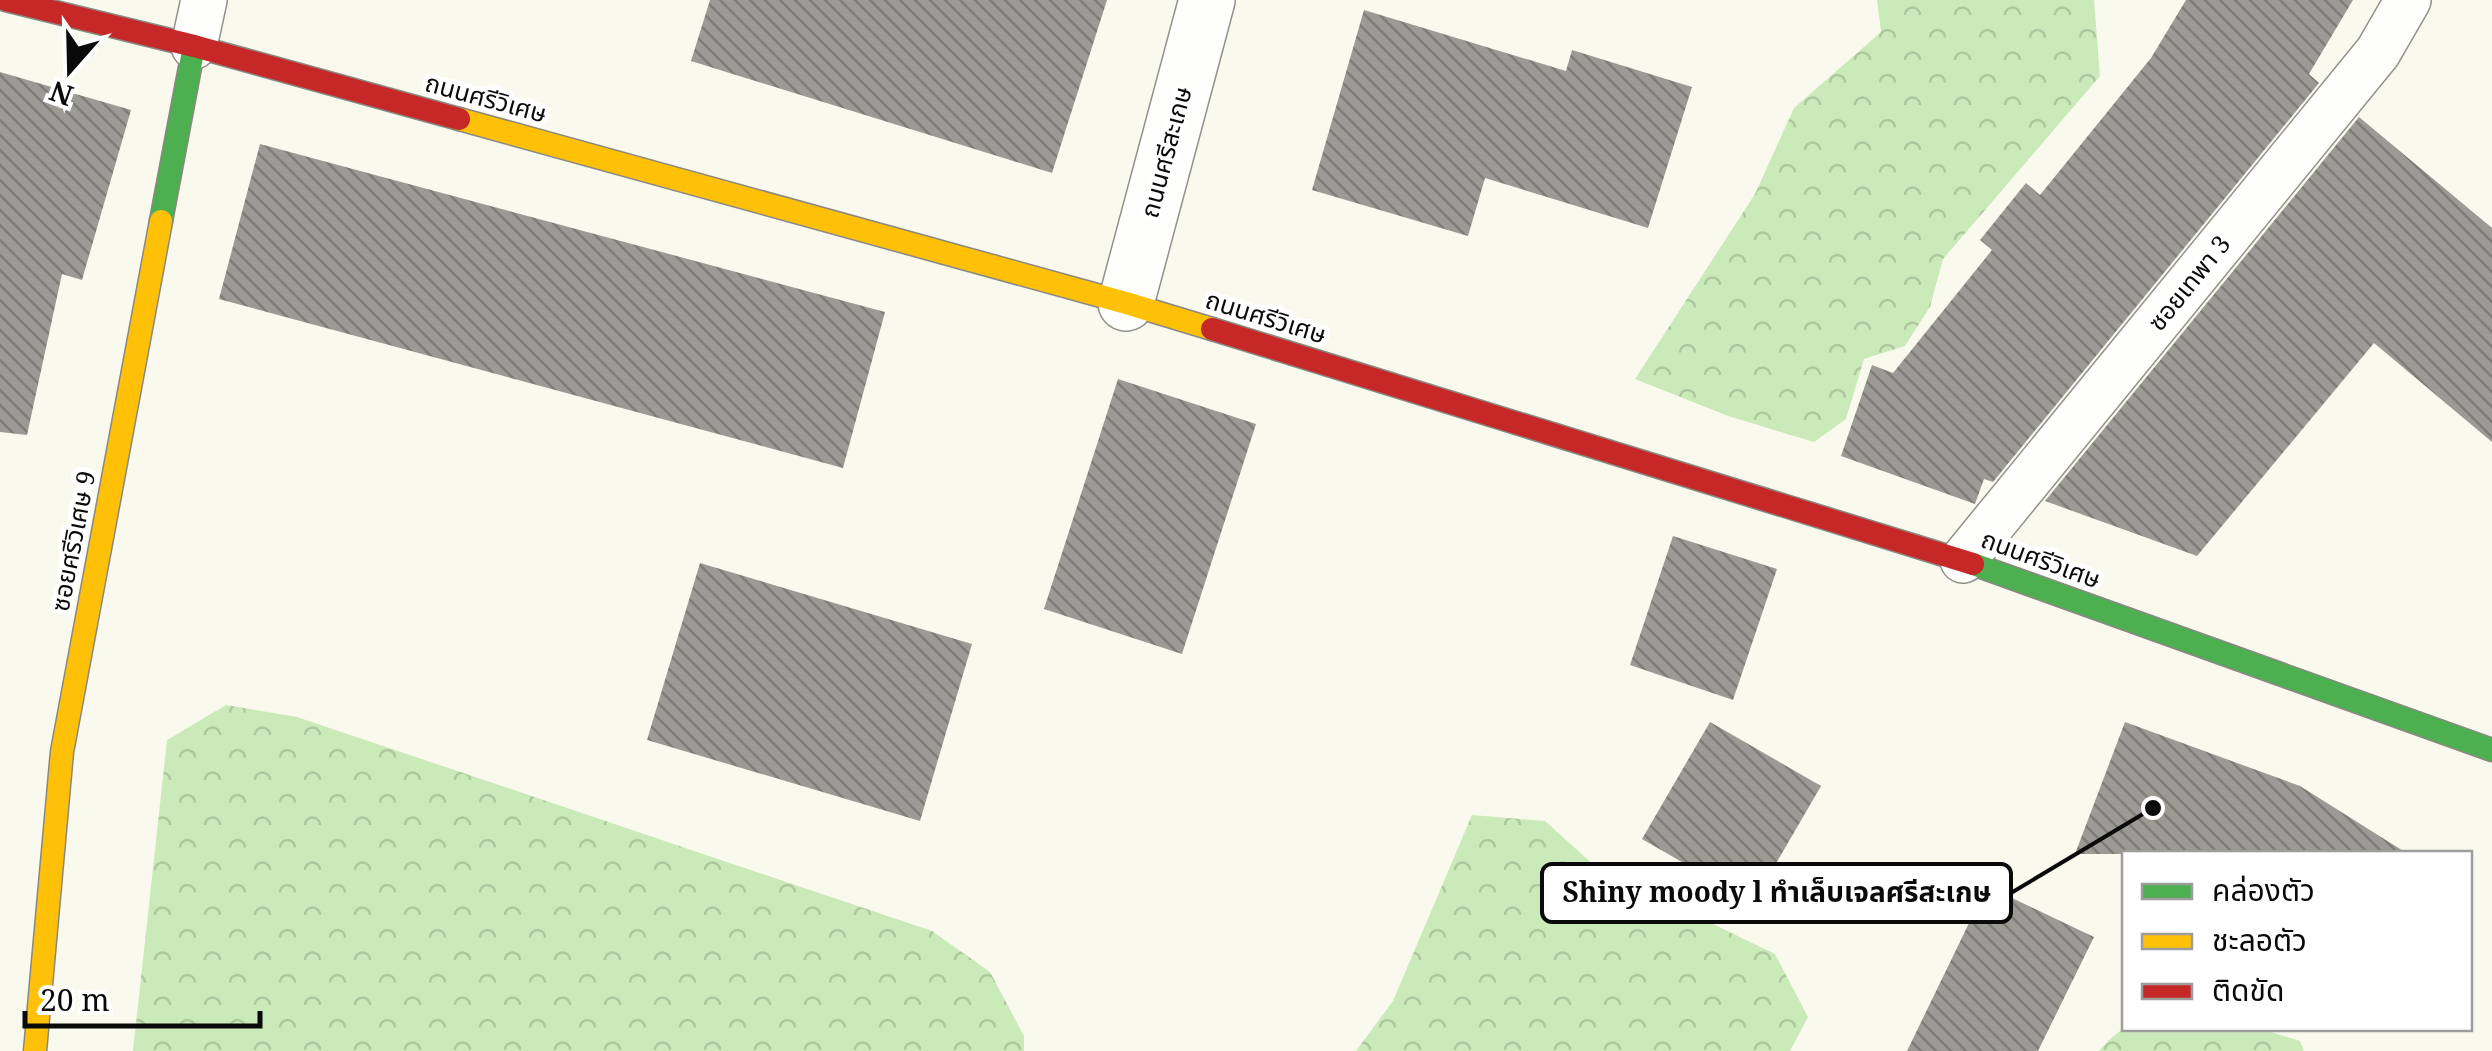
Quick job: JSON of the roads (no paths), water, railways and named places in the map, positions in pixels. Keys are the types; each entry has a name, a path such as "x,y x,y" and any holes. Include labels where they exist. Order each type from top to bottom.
{"street":[{"name":"ถนนศรีวิเศษ","path":"6,0 194,46 1126,303 1963,560 2492,750"},
{"name":"ถนนศรีสะเกษ","path":"1126,303 1207,0"},
{"name":"ซอยศรีวิเศษ 9","path":"35,1051 62,752 194,46"}],"lane":[{"path":"194,46 204,0"},
{"name":"ซอยเทพา 3","path":"1963,560 2378,52 2408,0"}],"place":[{"name":"Shiny moody l ทำเล็บเจลศรีสะเกษ","path":"2153,808"}]}
